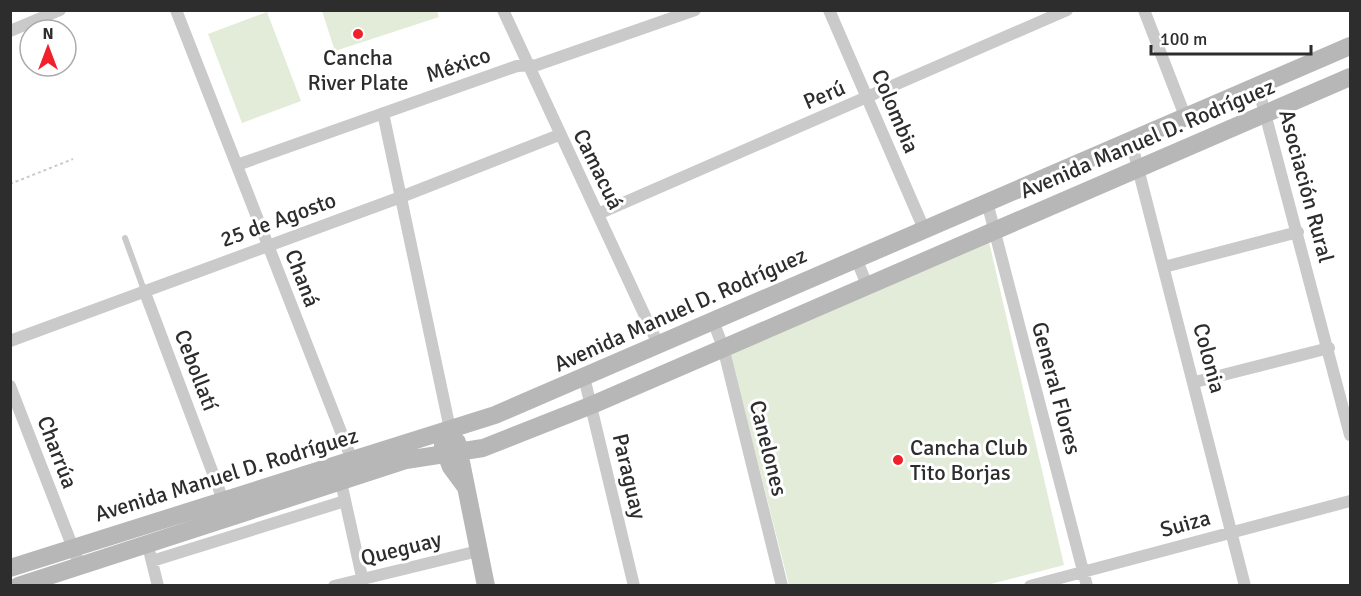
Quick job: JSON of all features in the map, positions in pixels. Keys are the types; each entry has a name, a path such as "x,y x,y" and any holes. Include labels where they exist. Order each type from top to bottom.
{"street":[{"path":"10,31 60,10"},
{"name":"Chaná","path":"176,10 352,460"},
{"name":"Camacuá","path":"503,10 526,65 658,344"},
{"name":"México","path":"237,165 517,66 537,65 669,14 695,10"},
{"name":"Colombia","path":"829,10 924,229"},
{"name":"Perú","path":"598,214 1067,10"},
{"path":"1144,10 1185,116"},
{"name":"Avenida Manuel D. Rodríguez","path":"149,552 226,509 352,460 495,415 1350,46"},
{"name":"Avenida Manuel D. Rodríguez","path":"10,568 73,548 341,482 406,460 483,448 592,405 1350,77"},
{"name":"Asociación Rural","path":"1258,87 1329,348 1350,435"},
{"path":"383,113 450,429 443,443 453,454 465,486 486,585"},
{"name":"25 de Agosto","path":"10,341 401,197 559,135"},
{"name":"Colonia","path":"1131,141 1195,382 1245,585"},
{"name":"General Flores","path":"987,202 1087,585"},
{"path":"1164,267 1298,232"},
{"path":"856,258 867,285"},
{"name":"Cebollatí","path":"144,290 226,509"},
{"name":"Canelones","path":"713,321 723,347 782,585"},
{"path":"1195,382 1329,348"},
{"name":"Paraguay","path":"584,377 634,585"},
{"name":"Charrúa","path":"10,386 80,566"},
{"path":"341,482 363,582"},
{"name":"Avenida Manuel D. Rodríguez","path":"18,585 80,566 149,552 345,501"},
{"name":"Suiza","path":"1030,585 1350,501"},
{"name":"Queguay","path":"334,585 363,582 478,550"},
{"path":"149,552 158,585"}],"lane":[{"name":"Cebollatí","path":"125,238 144,290"}],"path":[{"path":"10,184 73,159"}],"green space":[{"name":"Cancha River Plate","path":"322,11 437,11 439,17 335,51"},
{"path":"267,12 301,101 242,123 208,34"},
{"name":"Cancha Club Tito Borjas","path":"989,242 1064,565 987,585 789,585 730,354"}],"place":[{"name":"Cancha River Plate","path":"358,34"},
{"name":"Cancha Club Tito Borjas","path":"898,460"}]}
